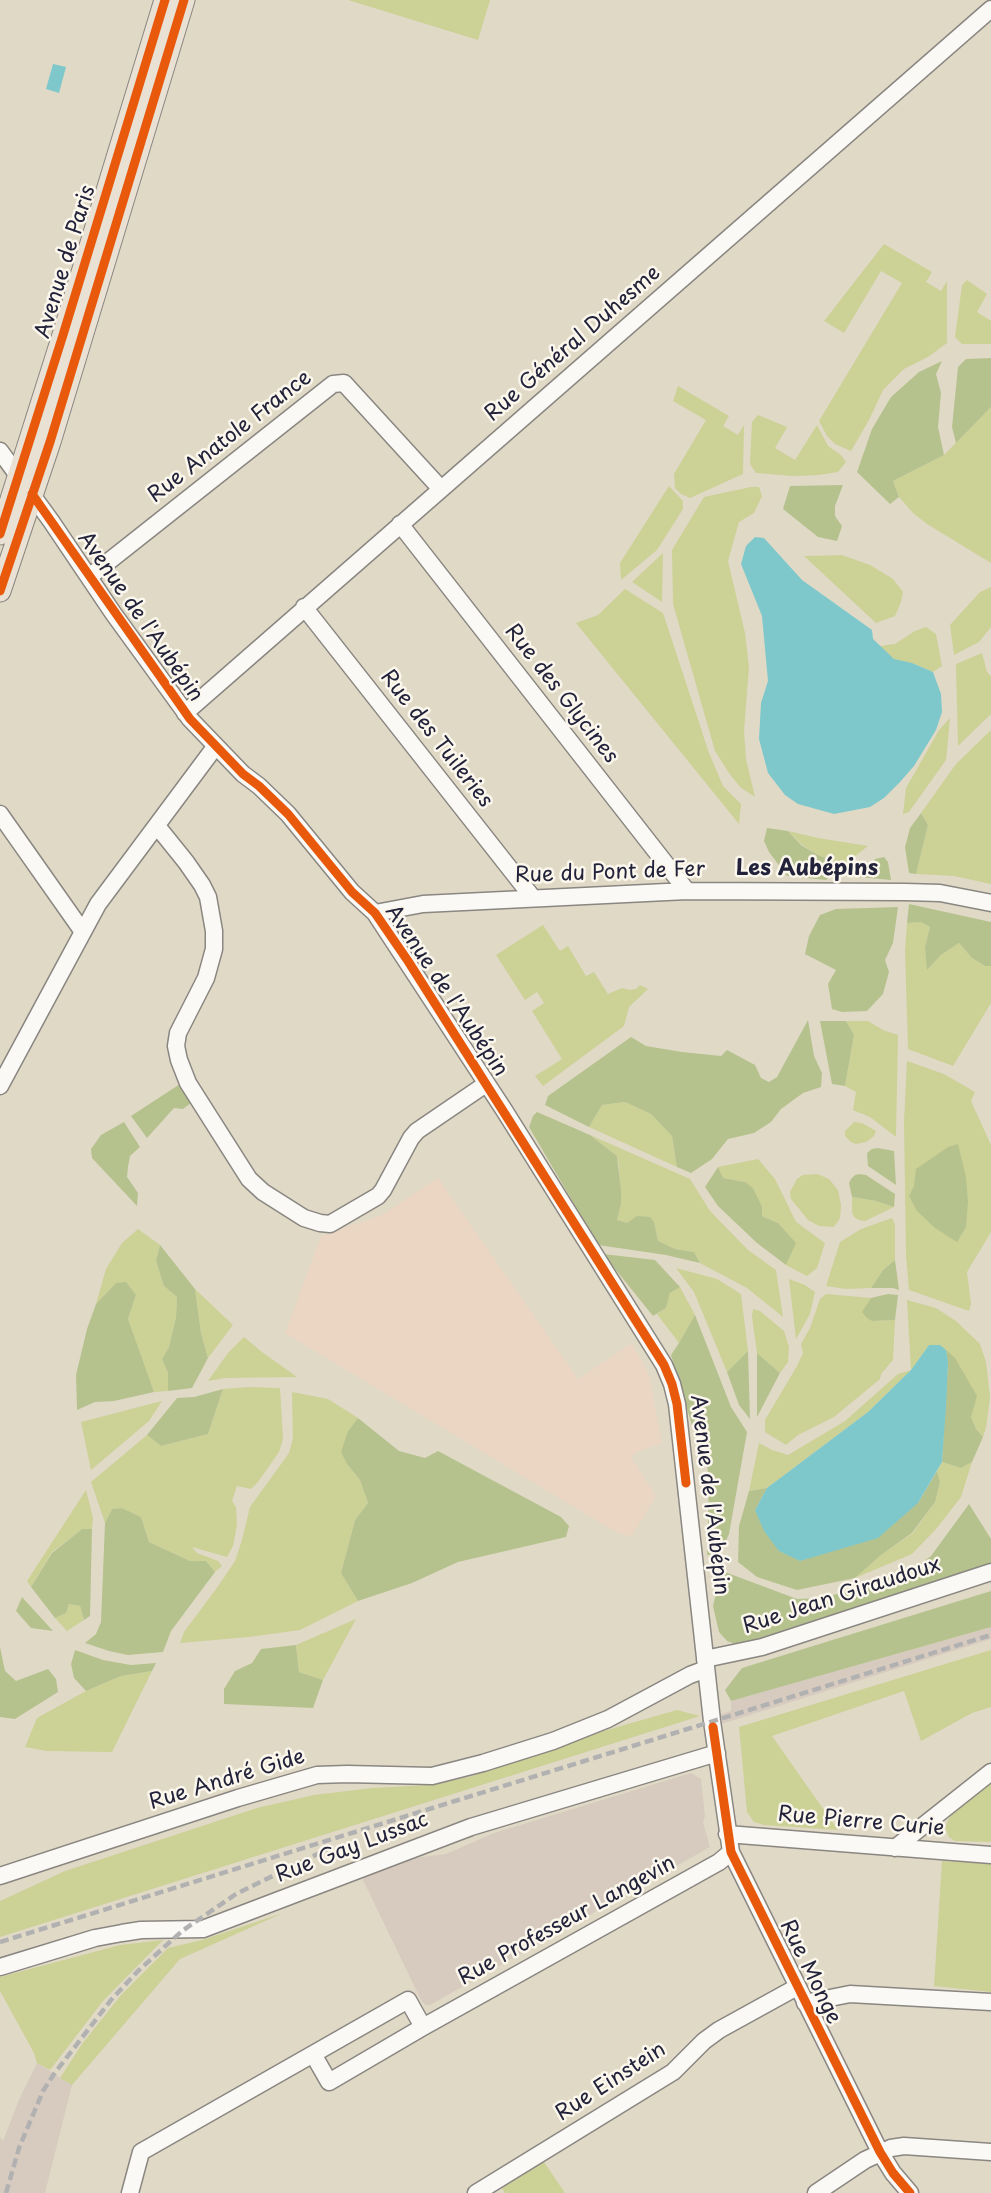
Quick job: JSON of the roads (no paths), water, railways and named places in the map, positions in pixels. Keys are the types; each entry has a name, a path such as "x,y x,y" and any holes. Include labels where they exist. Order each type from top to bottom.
{"main road":[{"name":"Avenue de Paris","path":"0,591 25,485 165,0"},
{"name":"Avenue de Paris","path":"0,534 50,442 184,0"}],"street":[{"name":"Rue Général Duhesme","path":"185,713 991,9"},
{"name":"Rue Anatole France","path":"89,577 333,384 344,382 441,489"},
{"name":"Avenue de l'Aubépin","path":"0,451 185,713 215,747 288,813 352,892 375,913 652,1343 672,1384 682,1448 717,1753"},
{"name":"Rue des Glycines","path":"400,524 687,891"},
{"name":"Rue des Tuileries","path":"304,608 533,898"},
{"path":"0,1086 98,904 215,747"},
{"path":"0,814 83,932"},
{"path":"157,826 202,885 208,897 214,931 214,949 206,978 178,1033 176,1046 179,1060 188,1083 249,1179 268,1196 313,1221 330,1224 378,1196 417,1131 486,1084"},
{"name":"Rue du Pont de Fer","path":"375,913 423,904 687,891 916,892 940,893 991,903"},
{"name":"Rue Jean Giraudoux","path":"706,1664 991,1572"},
{"name":"Rue André Gide","path":"0,1876 238,1798 317,1775 432,1776 483,1763 553,1741 608,1719 706,1664"},
{"name":"Rue Monge","path":"717,1753 731,1852 880,2152 893,2173 910,2193"},
{"name":"Rue Gay Lussac","path":"0,1967 95,1938 141,1930 203,1929 471,1827 717,1753"},
{"path":"895,1848 991,1772"},
{"name":"Rue Pierre Curie","path":"727,1834 991,1855"},
{"name":"Rue Professeur Langevin","path":"313,2054 329,2082 719,1862 731,1852"},
{"name":"Rue Einstein","path":"476,2193 673,2072 704,2041 719,2030 797,1987"},
{"path":"806,2003 850,1994 991,2002"},
{"path":"130,2193 141,2152 408,2000 423,2027"},
{"path":"816,2193 865,2160 880,2152 904,2146 991,2152"}],"water":[{"path":"53,64 66,67 59,93 46,89"},
{"path":"755,537 764,538 802,580 872,630 873,639 894,659 912,663 933,672 941,694 942,712 936,730 914,766 884,798 870,807 834,814 798,804 785,795 768,773 759,739 761,703 768,681 762,616 741,564 746,546"},
{"path":"929,1345 940,1345 946,1350 948,1362 946,1407 942,1462 918,1503 878,1538 800,1561 779,1551 764,1531 755,1510 767,1488 868,1412 911,1370"}],"railway":[{"path":"0,1942 991,1635"},
{"path":"6,2193 19,2148 43,2091 111,2000 138,1971 182,1931 236,1894 336,1845"}],"district":[{"name":"Les Aubépins","path":"807,869"}]}
